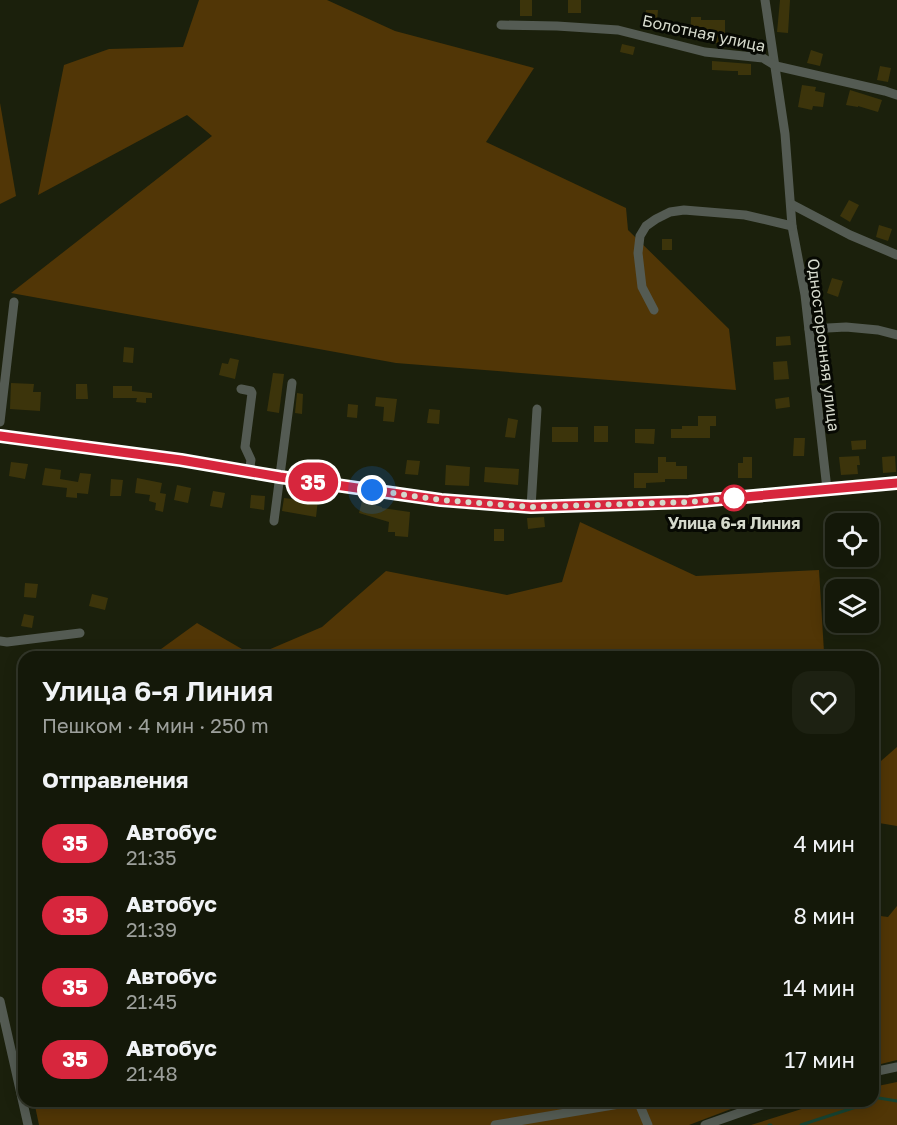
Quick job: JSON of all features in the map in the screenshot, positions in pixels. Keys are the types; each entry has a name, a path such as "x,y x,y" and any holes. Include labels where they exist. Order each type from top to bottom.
{"street":[{"name":"Односторонняя улица","path":"765,0 785,134 792,226 805,295 828,489"},
{"name":"Болотная улица","path":"501,25 618,30 705,52 763,58 776,66 897,95"},
{"path":"791,204 850,235 897,255"},
{"path":"654,310 642,287 638,252 640,236 646,226 656,219 670,212 684,210 745,215 792,226"},
{"path":"0,422 14,302"},
{"path":"809,329 857,328 878,330 897,336"},
{"path":"274,521 292,383"},
{"path":"241,388 252,393 245,447 251,460 249,472"},
{"path":"531,507 537,409"},
{"path":"0,436 181,460 441,500 531,507 689,502 897,483"},
{"path":"0,641 80,633"},
{"path":"0,1001 18,1081"},
{"path":"879,1071 897,1067"},
{"path":"24,1107 28,1125"},
{"path":"495,1125 602,1107"},
{"path":"640,1107 648,1125"},
{"path":"705,1125 756,1107"}],"shaded area":[{"path":"199,0 327,0 395,31 534,68 486,142 626,208 628,230 729,329 736,390 396,363 11,293 212,136 187,115 38,195 64,65 109,49 183,47"},
{"path":"0,103 16,196 0,204"},
{"path":"580,522 696,576 819,570 824,651 266,651 322,627 386,571 507,595 562,582"},
{"path":"197,623 245,651 158,651"},
{"path":"897,747 897,826 879,823 879,763"},
{"path":"897,906 897,1060 879,1064 879,916 888,917"},
{"path":"897,1082 897,1125 751,1125 808,1107 879,1107 879,1086"},
{"path":"35,1107 736,1107 689,1125 39,1125"}],"building":[{"path":"520,0 532,0 532,16 520,16"},
{"path":"568,0 581,0 581,13 568,13"},
{"path":"780,0 790,0 788,33 777,32"},
{"path":"646,10 658,10 657,21 667,22 666,29 644,27"},
{"path":"691,17 701,17 701,20 725,20 725,43 712,43 712,38 690,37"},
{"path":"622,44 635,47 633,55 620,52"},
{"path":"811,50 823,54 820,66 807,63"},
{"path":"712,61 751,64 751,75 738,75 738,71 712,70"},
{"path":"880,66 891,68 888,82 877,80"},
{"path":"802,85 816,87 815,91 825,93 823,107 813,106 812,110 798,107"},
{"path":"850,90 882,100 878,112 846,105"},
{"path":"849,200 859,205 850,222 840,216"},
{"path":"879,225 892,229 888,241 876,237"},
{"path":"662,239 672,239 672,250 662,250"},
{"path":"832,278 843,281 838,297 827,293"},
{"path":"790,336 791,345 776,346 776,337"},
{"path":"124,347 134,348 133,363 123,362"},
{"path":"230,358 239,360 235,379 219,375 222,363 228,364"},
{"path":"787,361 789,379 774,380 773,362"},
{"path":"273,373 284,374 279,413 267,411"},
{"path":"11,383 34,384 33,392 41,392 40,411 10,409"},
{"path":"76,384 87,384 88,399 76,399"},
{"path":"113,386 132,386 132,391 152,393 152,398 146,398 146,403 136,402 137,398 113,398"},
{"path":"297,393 303,394 302,414 295,413"},
{"path":"376,397 397,399 394,422 383,421 384,407 375,406"},
{"path":"789,397 790,407 776,409 775,399"},
{"path":"348,404 358,405 357,418 347,417"},
{"path":"429,409 440,410 439,424 427,423"},
{"path":"698,416 716,416 716,426 710,426 710,438 671,438 671,429 698,426"},
{"path":"508,418 518,420 515,438 505,437"},
{"path":"594,426 608,426 608,442 594,442"},
{"path":"552,427 578,427 578,442 552,442"},
{"path":"635,429 655,429 654,444 635,443"},
{"path":"794,438 805,438 804,456 793,456"},
{"path":"866,440 866,449 852,450 851,441"},
{"path":"859,456 858,474 841,475 839,457"},
{"path":"895,456 896,472 883,473 882,457"},
{"path":"658,457 666,457 666,462 676,462 676,466 687,466 687,479 665,479 665,482 646,483 646,488 634,488 634,473 658,473"},
{"path":"743,457 752,457 752,478 738,478 738,463 743,463"},
{"path":"407,460 420,461 418,475 405,474"},
{"path":"11,462 28,464 25,479 9,476"},
{"path":"446,465 470,467 469,486 445,485"},
{"path":"485,467 519,469 518,485 484,482"},
{"path":"45,468 61,470 60,479 78,482 80,473 91,474 88,494 77,493 77,498 66,497 67,488 42,485"},
{"path":"137,478 162,483 160,493 166,494 163,512 155,510 156,503 149,501 150,495 135,493"},
{"path":"111,479 123,480 121,496 110,496"},
{"path":"177,485 191,488 188,503 174,500"},
{"path":"213,491 225,493 222,508 210,506"},
{"path":"251,495 265,496 264,510 250,508"},
{"path":"284,498 318,500 316,517 282,511"},
{"path":"362,501 382,508 410,512 408,537 395,536 395,532 388,532 389,522 359,513"},
{"path":"544,517 545,527 528,529 527,518"},
{"path":"494,529 504,529 504,541 494,541"},
{"path":"25,583 38,584 36,598 24,597"},
{"path":"92,594 108,598 105,610 89,606"},
{"path":"24,614 34,616 32,628 21,626"}],"waterway":[{"path":"879,1098 897,1101"},
{"path":"801,1125 856,1107"}],"bus line":[{"name":"35","path":"0,436 181,460 441,500 531,507 689,502 897,483"}],"place":[{"name":"Улица 6-я Линия","path":"734,498"}],"route":[{"path":"372,490 441,500 531,507 689,502 734,498"}]}
